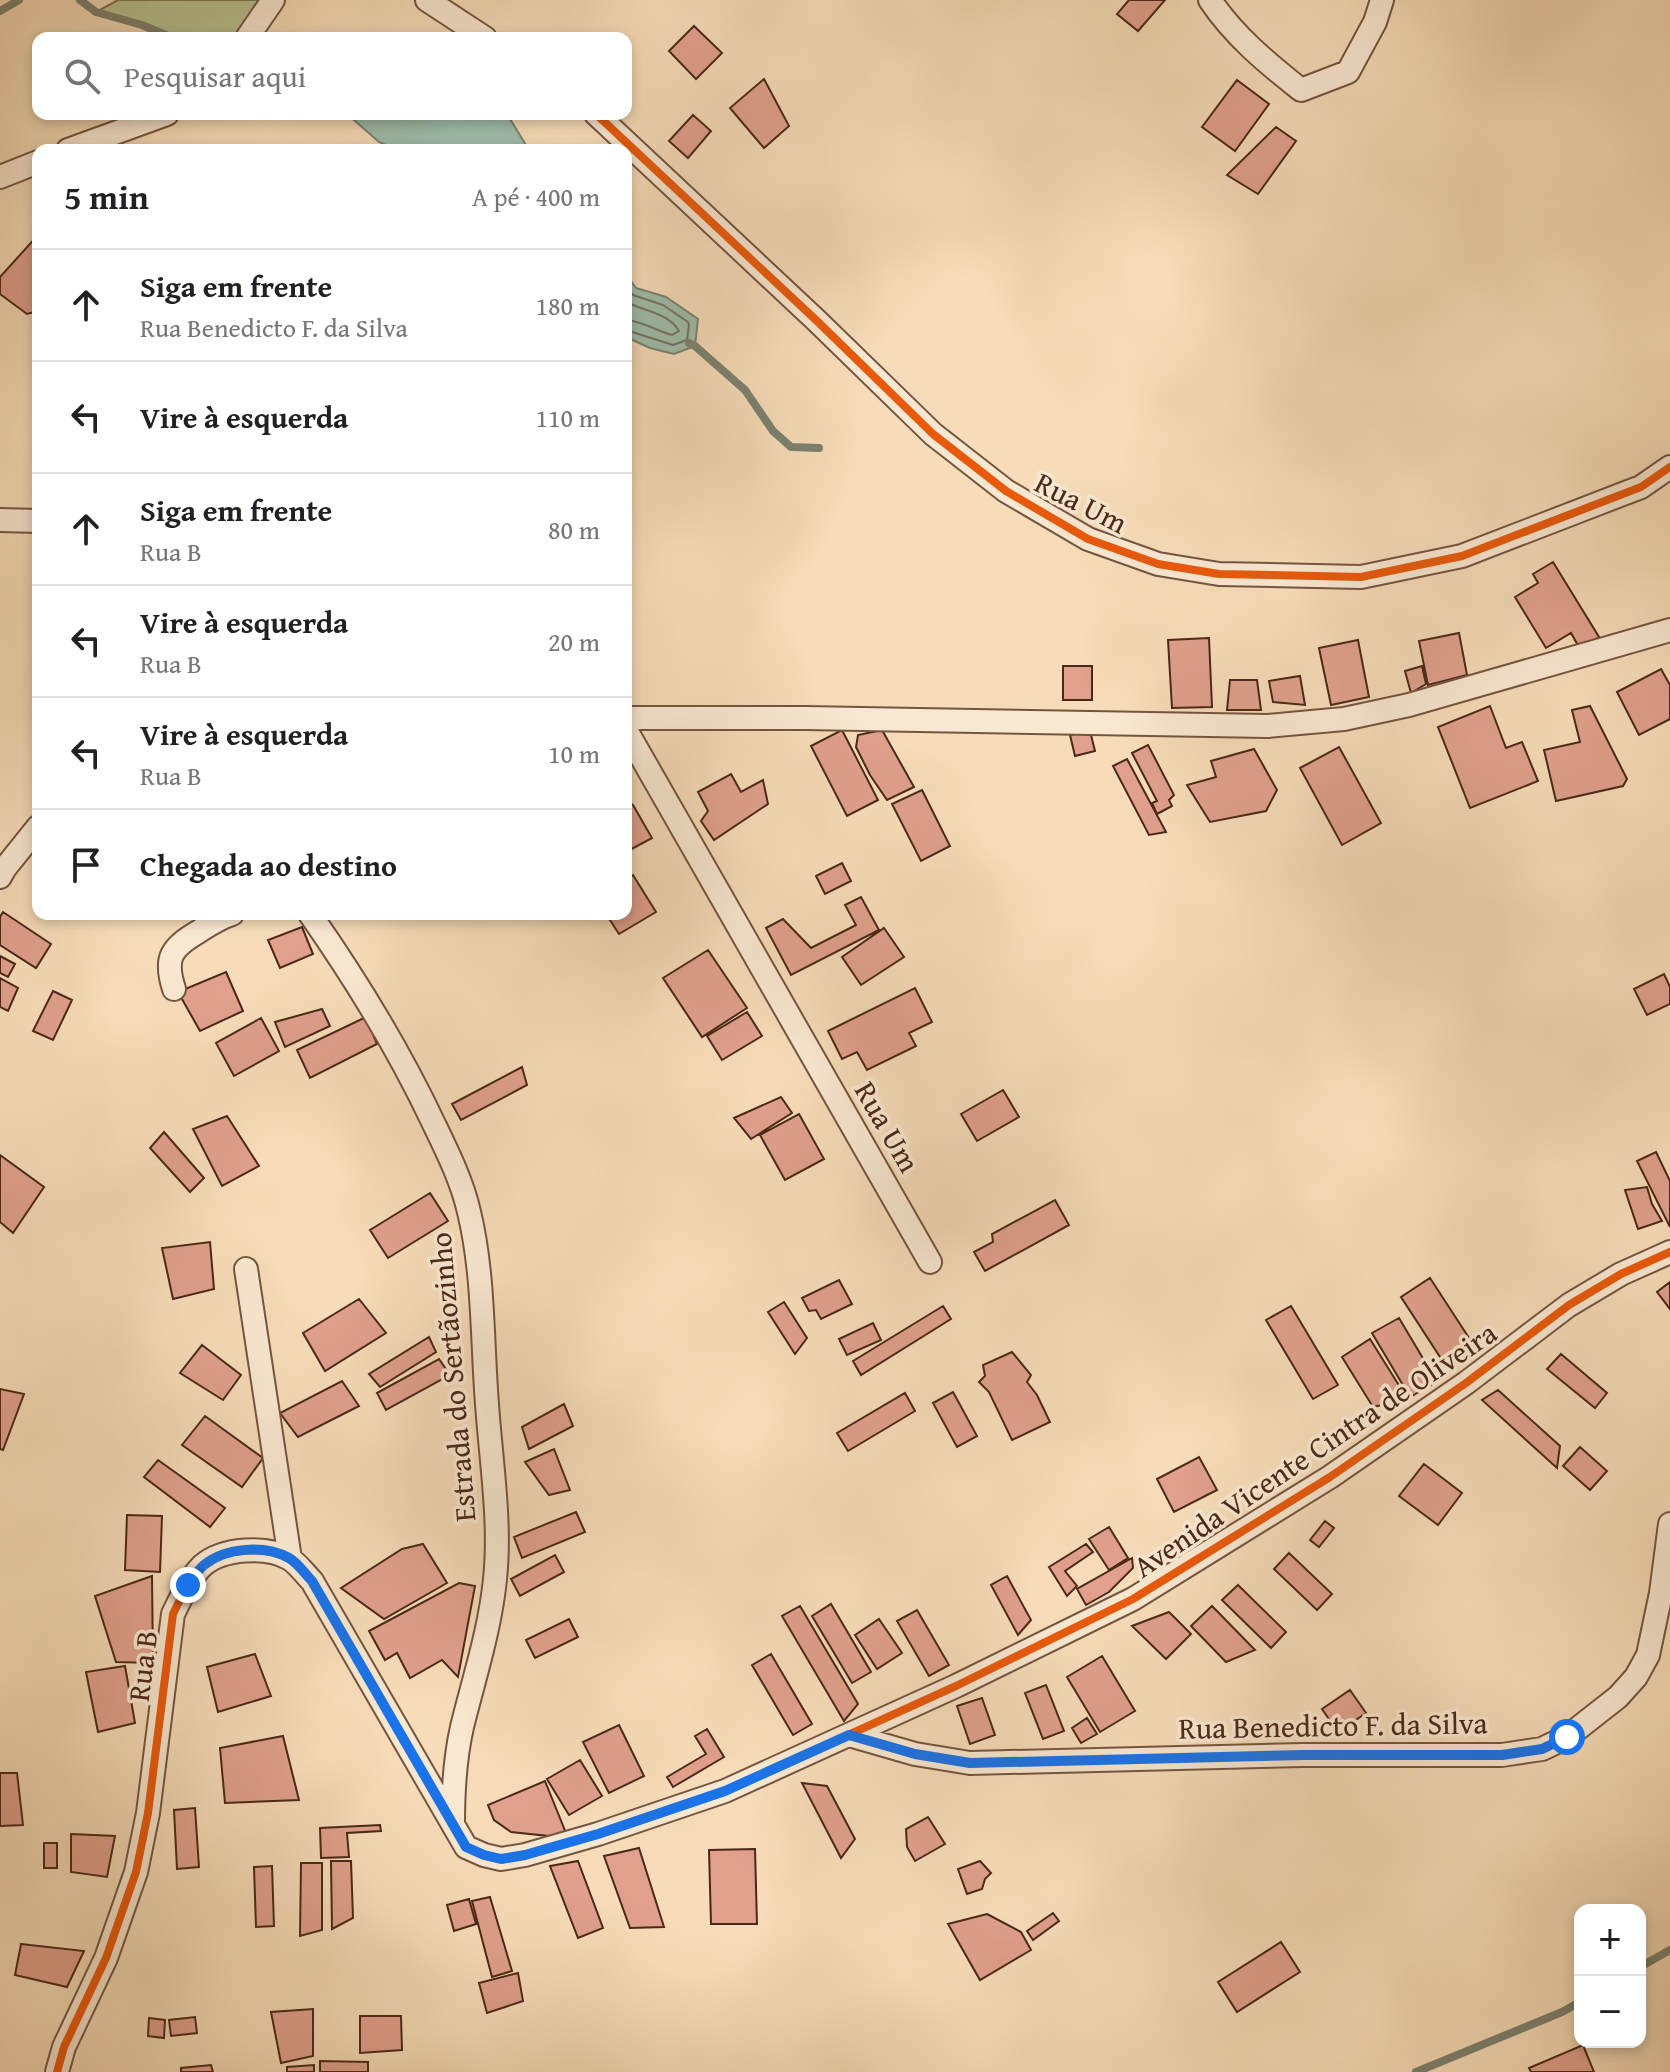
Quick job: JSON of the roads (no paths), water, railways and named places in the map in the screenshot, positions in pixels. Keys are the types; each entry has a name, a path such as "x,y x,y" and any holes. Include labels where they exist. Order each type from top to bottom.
{"street":[{"path":"251,32 273,0"},
{"path":"427,0 476,32"},
{"path":"1210,0 1262,59 1301,90 1348,72 1375,22 1382,0"},
{"path":"84,144 150,120"},
{"name":"Rua Um","path":"602,120 628,144"},
{"name":"Rua Um","path":"632,148 933,434 1006,491 1088,539 1158,564 1219,574 1361,577 1462,556 1641,487 1670,467"},
{"path":"0,177 32,164"},
{"path":"0,520 32,521"},
{"path":"632,718 1283,725 1344,719 1409,705 1670,630"},
{"name":"Rua Um","path":"632,740 930,1262"},
{"path":"0,877 32,834"},
{"path":"174,989 169,966 171,954 179,943 217,920"},
{"name":"Estrada do Sertãozinho","path":"314,920 339,955 415,1083 450,1157 469,1211 480,1279 496,1519 495,1579 484,1644 461,1730 453,1785 453,1824"},
{"name":"Avenida Vicente Cintra de Oliveira","path":"453,1824 466,1847 484,1855 501,1859 525,1855 725,1791 956,1686 1133,1599 1330,1477 1466,1383 1569,1305 1621,1274 1670,1252"},
{"path":"246,1269 290,1559 312,1581 453,1824"},
{"name":"Rua Benedicto F. da Silva","path":"849,1735 915,1754 970,1763 1303,1755 1502,1755 1542,1749 1567,1737 1618,1697 1636,1677 1648,1655 1661,1593 1670,1524"},
{"name":"Rua B","path":"57,2072 64,2047 106,1958 136,1872 148,1813 173,1614 202,1566 221,1554 266,1551 290,1559"}],"water":[{"path":"354,120 511,120 525,144 384,144"},
{"path":"632,282 636,288 666,297 698,319 695,346 674,354 632,340"}],"waterway":[{"path":"0,11 19,0"},
{"path":"80,0 96,12 159,32"},
{"path":"689,343 745,390 773,431 791,447 819,448"},
{"path":"1646,1964 1670,1950"},
{"path":"1416,2072 1574,2005"}]}
